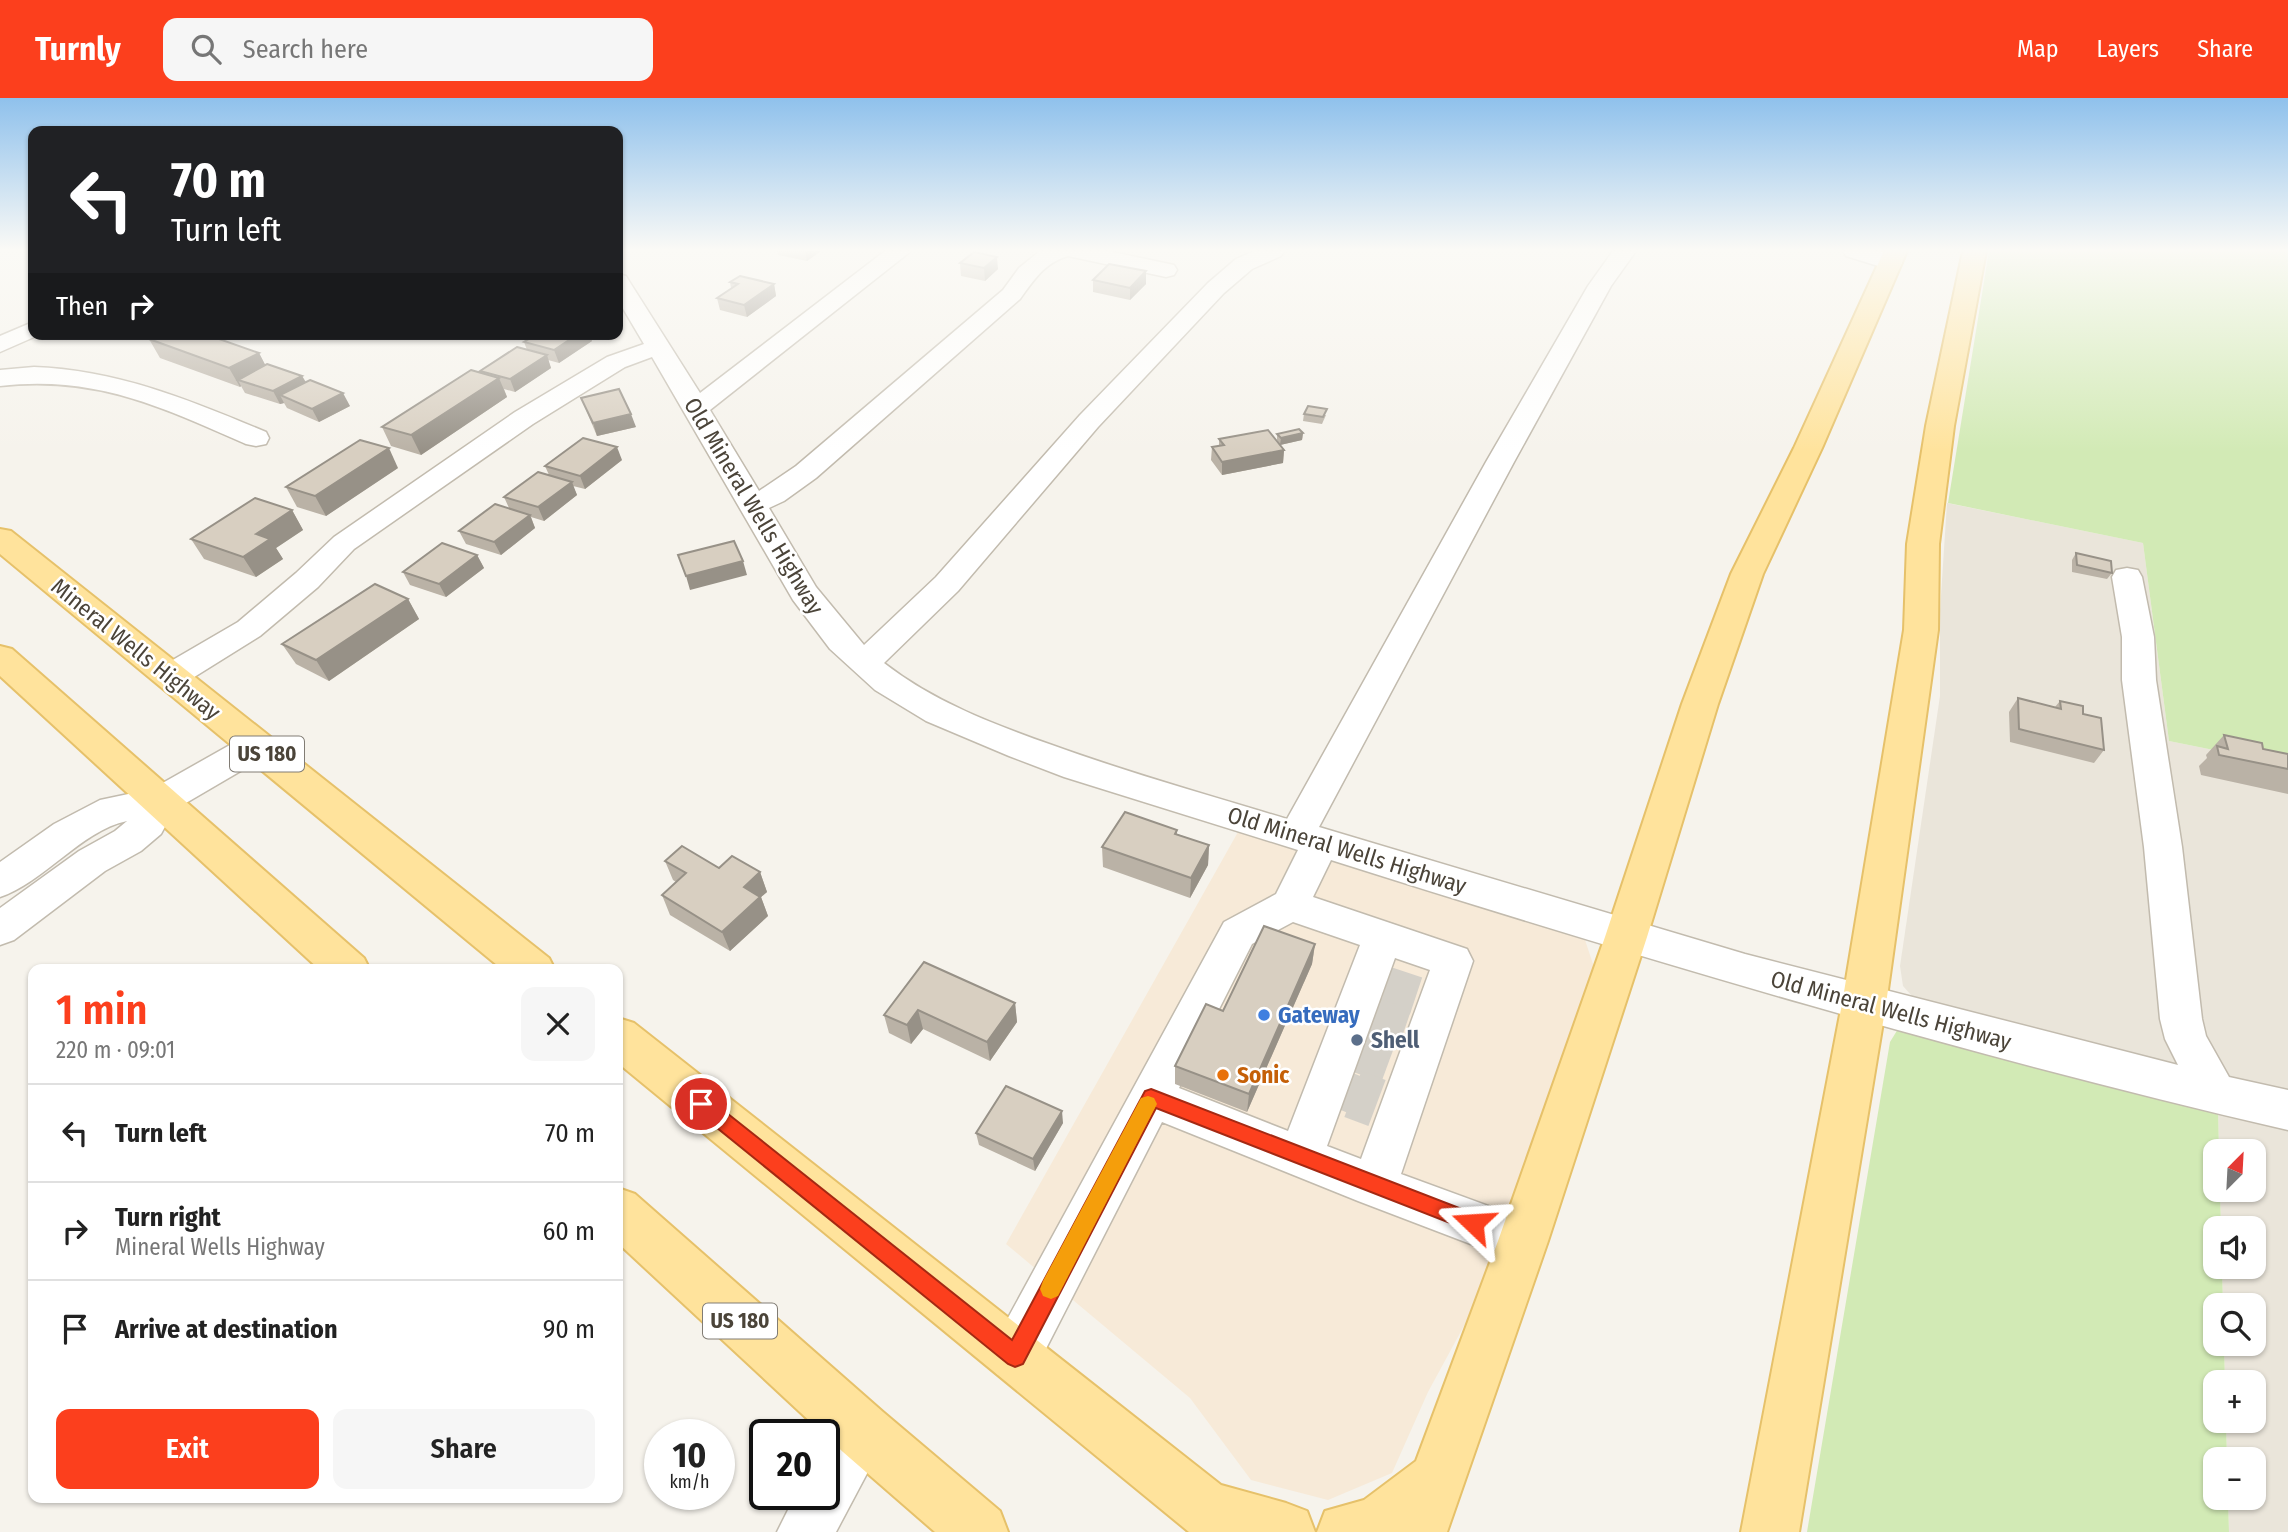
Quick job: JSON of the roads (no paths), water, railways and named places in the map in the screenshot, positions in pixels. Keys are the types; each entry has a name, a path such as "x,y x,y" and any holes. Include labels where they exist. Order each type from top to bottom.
{"main road":[{"path":"1418,1532 1441,1506 1523,1241 1626,937 1700,704 1747,575 1867,318"},
{"path":"1770,1532 1864,1004 1920,630 1923,544 1940,426 1962,318"},
{"name":"Mineral Wells Highway","path":"0,538 527,964"},
{"path":"0,657 342,964"},
{"path":"623,1041 1220,1521 1286,1532"},
{"name":"US 180","path":"623,1216 863,1432 979,1532"},
{"path":"1346,1532 1376,1526 1441,1506"}],"street":[{"name":"Old Mineral Wells Highway","path":"640,318 811,606 864,664 922,704 996,738 1077,768 1626,937 1864,1004 2288,1110"},
{"path":"695,409 813,318"},
{"path":"752,505 774,495 806,472 984,318"},
{"path":"864,664 947,584 1089,421 1187,318"},
{"path":"1015,1356 1238,933 1290,905 1309,838 1340,752 1582,318"},
{"path":"0,345 28,331"},
{"path":"171,676 249,629 307,580 344,542 524,418 616,362 658,347"},
{"path":"0,378 28,373 72,376 120,386 153,395 256,438"},
{"path":"2127,577 2138,637 2139,681 2163,847 2181,1019 2186,1039 2215,1093"},
{"path":"0,882 67,834 113,810 162,801 256,746"},
{"path":"0,929 92,861 128,841 148,824 162,801"},
{"path":"1290,905 1453,961 1382,1043 1301,1156"},
{"path":"1374,1186 1382,1043 1382,937"},
{"path":"1151,1097 1374,1186 1523,1241"},
{"path":"805,1532 863,1432"}],"tunnel":[{"path":"1386,986 1416,996"},
{"path":"1373,1017 1405,1028"},
{"path":"1358,1053 1388,1064"},
{"path":"1343,1090 1353,1094"},
{"path":"1353,1094 1377,1103"},
{"path":"1353,1094 1358,1096"}],"place":[{"name":"Gateway","path":"1264,1015"},
{"name":"Shell","path":"1357,1040"},
{"name":"Sonic","path":"1223,1075"}]}
